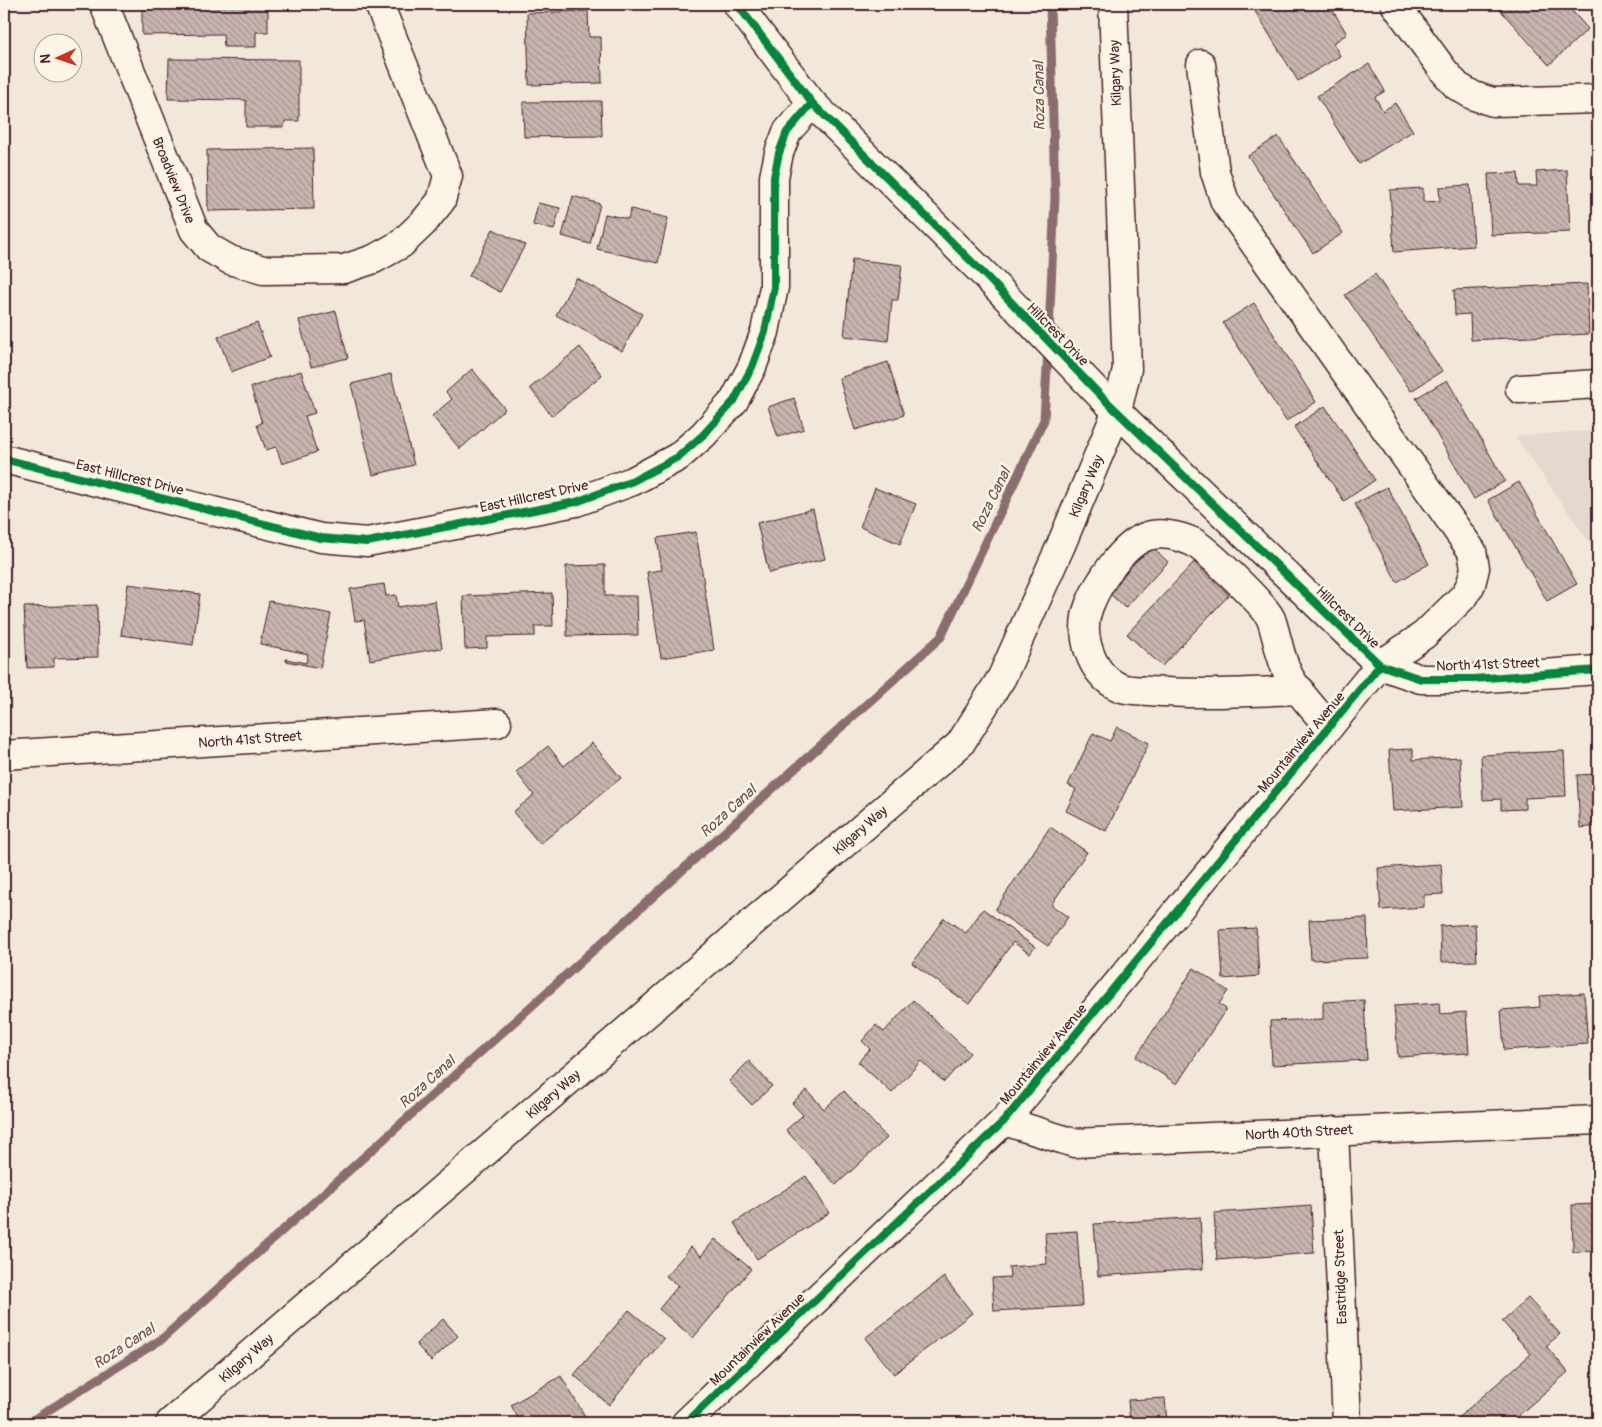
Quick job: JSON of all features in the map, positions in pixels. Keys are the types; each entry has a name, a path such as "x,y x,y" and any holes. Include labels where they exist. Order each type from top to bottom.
{"street":[{"name":"Broadview Drive","path":"104,4 194,230 209,248 230,260 263,270 344,269 374,259 401,244 423,223 441,201 448,176 379,4"},
{"name":"Hillcrest Drive","path":"737,4 812,103 986,276 1109,404 1380,665"},
{"name":"Kilgary Way","path":"170,1423 960,744 1002,677 1061,545 1109,404 1127,369 1113,4"},
{"path":"1395,4 1457,86 1474,96 1493,102 1598,99"},
{"name":"Mountainview Avenue","path":"686,1423 1004,1121 1380,665 1424,635 1465,595 1471,584 1475,568 1472,551 1225,202 1215,172 1201,64"},
{"name":"East Hillcrest Drive","path":"4,459 321,538 367,542 576,502 633,481 678,457 703,435 734,401 752,367 765,332 774,287 774,176 787,132 812,103"},
{"path":"1520,389 1598,384"},
{"path":"1300,690 1185,693 1120,688 1104,678 1091,659 1085,631 1088,607 1118,557 1146,536 1161,534 1194,543 1232,575 1270,617 1278,651 1290,678 1300,690 1329,727"},
{"name":"North 41st Street","path":"1380,665 1421,679 1473,679 1598,670"},
{"name":"North 41st Street","path":"4,755 497,723"},
{"name":"North 40th Street","path":"1004,1121 1074,1143 1598,1120"},
{"name":"Eastridge Street","path":"1334,1131 1347,1423"}],"shaded area":[{"path":"1598,430 1598,555 1515,436"}],"building":[{"path":"142,4 268,4 268,32 256,32 256,47 224,47 223,34 142,35"},
{"path":"1260,4 1329,4 1347,34 1333,43 1340,56 1298,81 1253,8"},
{"path":"1495,4 1566,4 1588,29 1549,65"},
{"path":"588,11 589,37 601,37 602,83 529,85 527,13"},
{"path":"169,59 299,60 299,121 285,121 284,127 246,127 246,100 168,99"},
{"path":"1369,64 1385,91 1375,97 1383,111 1395,103 1413,131 1359,164 1317,96"},
{"path":"601,101 602,136 524,137 523,102"},
{"path":"1278,136 1343,233 1313,253 1248,156"},
{"path":"313,148 314,209 208,211 207,150"},
{"path":"1594,168 1598,168 1598,230"},
{"path":"1567,170 1570,232 1491,235 1488,174 1518,173 1519,186 1537,186 1536,172"},
{"path":"1470,185 1474,246 1394,252 1390,190 1423,188 1423,202 1440,201 1439,187"},
{"path":"573,196 600,204 590,244 562,236"},
{"path":"538,203 560,208 554,230 533,225"},
{"path":"631,209 668,218 658,263 597,249 605,214 628,219"},
{"path":"493,229 525,245 500,292 469,276"},
{"path":"852,259 902,265 898,300 892,300 888,341 844,336"},
{"path":"1375,274 1442,371 1411,391 1345,295"},
{"path":"576,278 642,314 622,351 556,315"},
{"path":"1587,284 1589,334 1471,340 1470,314 1455,315 1454,290"},
{"path":"1254,303 1316,402 1286,421 1223,323"},
{"path":"336,311 348,358 311,367 299,320"},
{"path":"257,323 270,357 231,372 218,337"},
{"path":"580,347 602,375 552,416 530,388"},
{"path":"888,362 904,415 855,430 839,378"},
{"path":"472,369 505,409 460,449 432,416 452,399 446,392"},
{"path":"301,371 315,413 305,416 317,452 282,464 276,447 266,450 257,425 262,423 251,387"},
{"path":"391,374 414,465 373,475 351,384"},
{"path":"1447,380 1505,481 1474,499 1416,398"},
{"path":"794,398 804,429 778,437 768,407"},
{"path":"1325,406 1375,480 1344,501 1294,427"},
{"path":"1519,482 1577,584 1547,601 1488,500"},
{"path":"1387,487 1429,564 1397,582 1355,504"},
{"path":"875,488 916,504 900,544 860,527"},
{"path":"813,509 825,559 769,573 757,523"},
{"path":"696,532 714,650 661,658 647,572 662,570 657,538"},
{"path":"1148,543 1168,562 1125,608 1105,589"},
{"path":"1194,562 1229,595 1162,666 1127,634"},
{"path":"605,565 605,596 637,596 638,635 567,636 566,566"},
{"path":"128,584 200,594 193,645 121,635"},
{"path":"384,584 386,596 396,595 398,607 435,601 442,648 370,660 364,620 355,621 350,589"},
{"path":"552,593 553,626 535,626 535,636 487,637 487,648 465,649 463,596"},
{"path":"269,601 331,614 320,668 286,661 286,659 306,663 308,654 260,644"},
{"path":"97,605 98,657 54,658 54,667 27,668 24,607"},
{"path":"1117,727 1149,743 1106,831 1066,811 1076,789 1068,785 1093,733 1110,741"},
{"path":"592,743 621,778 540,844 513,812 534,795 516,772 548,746 564,766"},
{"path":"1413,749 1413,760 1460,757 1463,807 1393,811 1389,750"},
{"path":"1564,751 1566,796 1525,798 1525,809 1501,810 1501,799 1483,800 1481,755"},
{"path":"1598,774 1598,826 1580,828 1577,775"},
{"path":"1050,827 1087,852 1051,905 1068,917 1048,946 995,910"},
{"path":"1441,864 1443,894 1424,895 1424,907 1381,910 1378,868"},
{"path":"983,909 1035,947 1030,954 1013,942 969,1004 912,963 944,918 966,933"},
{"path":"1367,918 1368,958 1311,960 1309,920"},
{"path":"1475,924 1477,961 1441,962 1440,926"},
{"path":"1256,928 1259,976 1223,979 1220,930"},
{"path":"1194,968 1228,991 1219,1004 1226,1009 1177,1084 1136,1057"},
{"path":"1594,992 1598,992 1598,1046 1597,1046"},
{"path":"1584,993 1588,1044 1504,1050 1501,1010 1540,1007 1539,996"},
{"path":"913,1000 970,1053 944,1082 921,1061 892,1093 858,1062 870,1049 862,1041 876,1025 884,1032"},
{"path":"1364,1000 1367,1060 1272,1065 1270,1021 1323,1019 1323,1002"},
{"path":"1439,1003 1440,1014 1466,1012 1469,1053 1398,1057 1394,1006"},
{"path":"749,1061 772,1086 752,1105 729,1081"},
{"path":"807,1090 824,1109 844,1091 887,1138 836,1185 786,1130 803,1115 792,1103"},
{"path":"806,1176 829,1213 757,1259 734,1223"},
{"path":"1598,1204 1598,1251 1573,1252 1572,1205"},
{"path":"1311,1206 1314,1253 1217,1260 1214,1213"},
{"path":"1200,1217 1203,1269 1098,1276 1094,1224"},
{"path":"1077,1231 1082,1306 994,1311 992,1278 1010,1277 1009,1267 1047,1264 1045,1233"},
{"path":"715,1239 751,1269 693,1338 659,1309 678,1286 666,1276 691,1247 701,1256"},
{"path":"944,1277 972,1313 894,1374 865,1338"},
{"path":"1528,1298 1560,1334 1546,1346 1568,1372 1510,1423 1452,1423 1531,1354 1502,1321"},
{"path":"629,1310 664,1339 609,1405 574,1375"},
{"path":"443,1319 458,1336 431,1361 416,1344"},
{"path":"561,1376 589,1423 508,1423 518,1418 511,1405"},
{"path":"1165,1398 1167,1423 1130,1423 1128,1400"}],"waterway":[{"name":"Roza Canal","path":"1049,332 1055,197 1050,4"},
{"name":"Roza Canal","path":"28,1423 162,1339 941,637 1044,420 1048,350"}],"cycle path":[{"path":"737,4 812,103 986,276 1102,397 1380,665 1421,679 1473,679 1598,670"},
{"path":"4,459 321,538 367,542 576,502 633,481 678,457 703,435 734,401 752,367 765,332 774,287 774,177 779,153 787,132 812,103"},
{"path":"686,1423 1004,1121 1380,665"}]}
